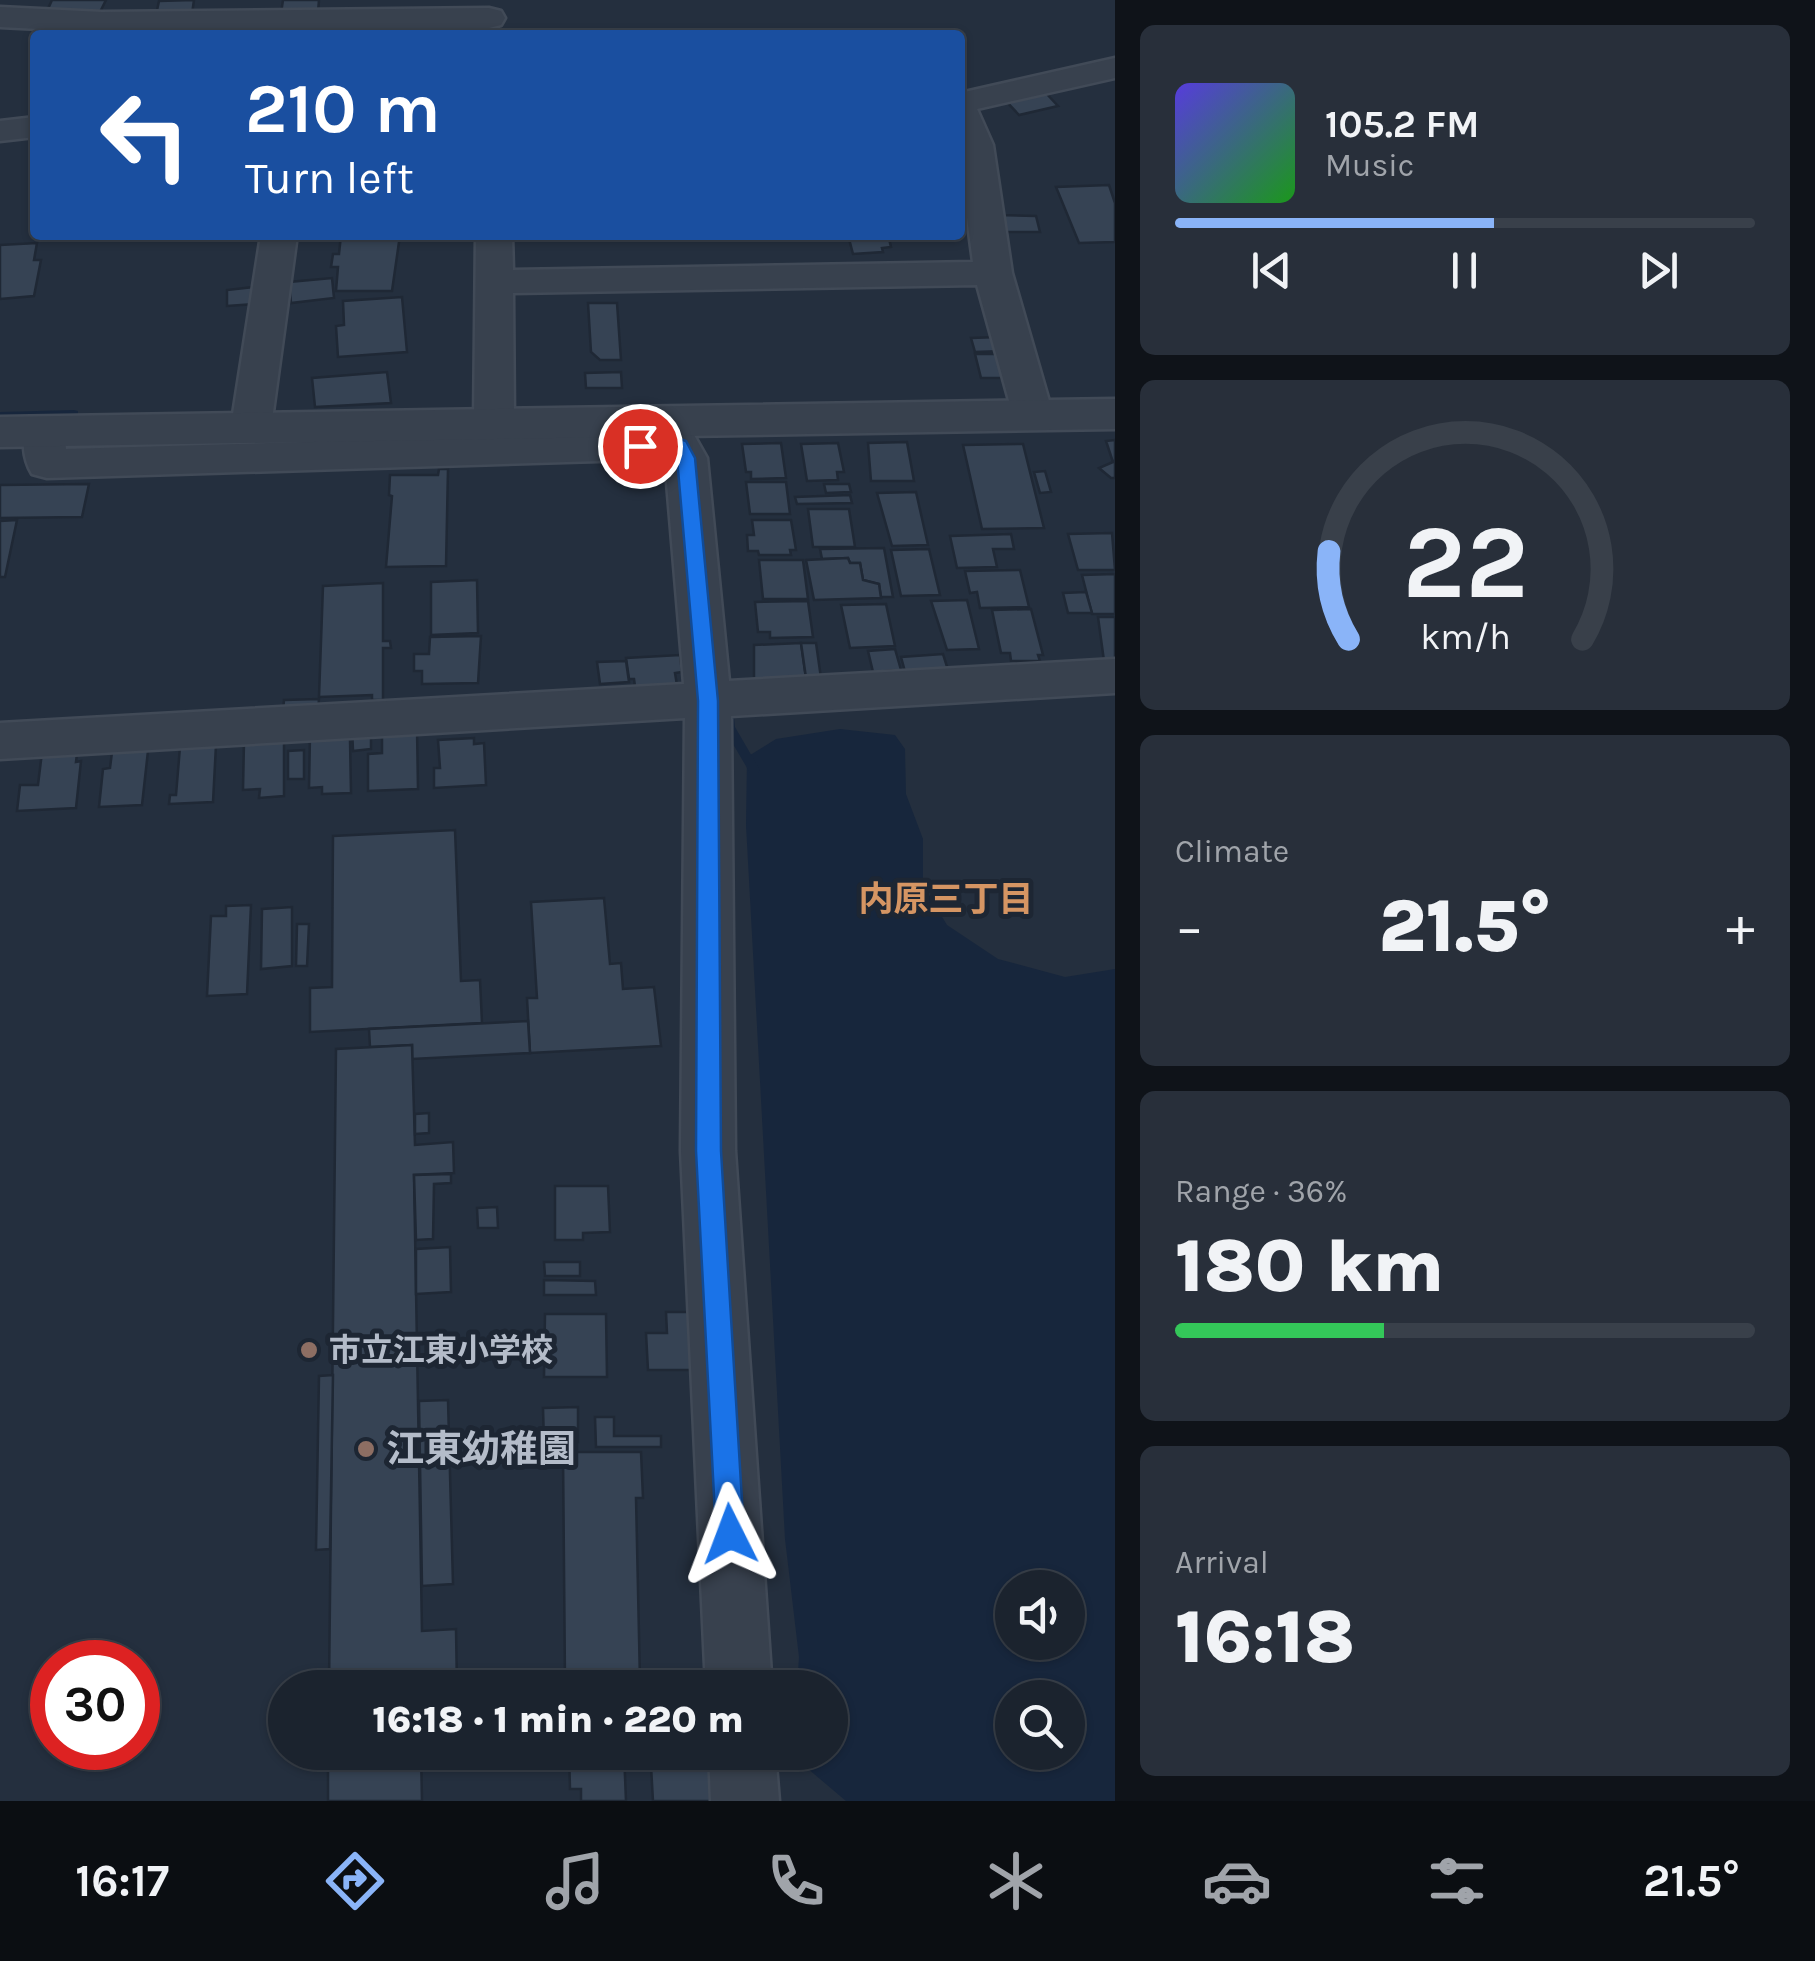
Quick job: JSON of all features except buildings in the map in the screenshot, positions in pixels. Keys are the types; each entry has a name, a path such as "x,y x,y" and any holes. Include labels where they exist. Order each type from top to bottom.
{"street":[{"path":"0,16 98,28 491,18"},
{"path":"965,105 1115,68"},
{"path":"965,119 975,145 993,273 1033,415"},
{"path":"251,427 278,240"},
{"path":"494,240 494,422"},
{"path":"494,282 993,273"},
{"path":"22,432 1115,414"},
{"path":"22,432 46,464 680,446 686,458 720,701 708,1151 737,1670"},
{"path":"0,740 1115,676"},
{"path":"743,1770 745,1801"}],"water":[{"path":"840,729 895,735 905,749 906,794 923,839 923,885 947,925 998,959 1065,977 1115,969 1115,1801 846,1801 809,1770 848,1770 848,1670 798,1670 785,1539 746,825 747,757 776,739"}],"waterway":[{"path":"0,415 74,413"},
{"path":"728,717 729,727 754,770"}],"place":[{"name":"市立江東小学校","path":"309,1350"},
{"name":"江東幼稚園","path":"366,1449"}],"district":[{"name":"内原三丁目","path":"946,899"}],"route":[{"path":"640,446 680,446 686,458 708,701 708,1151 730,1534"}]}
